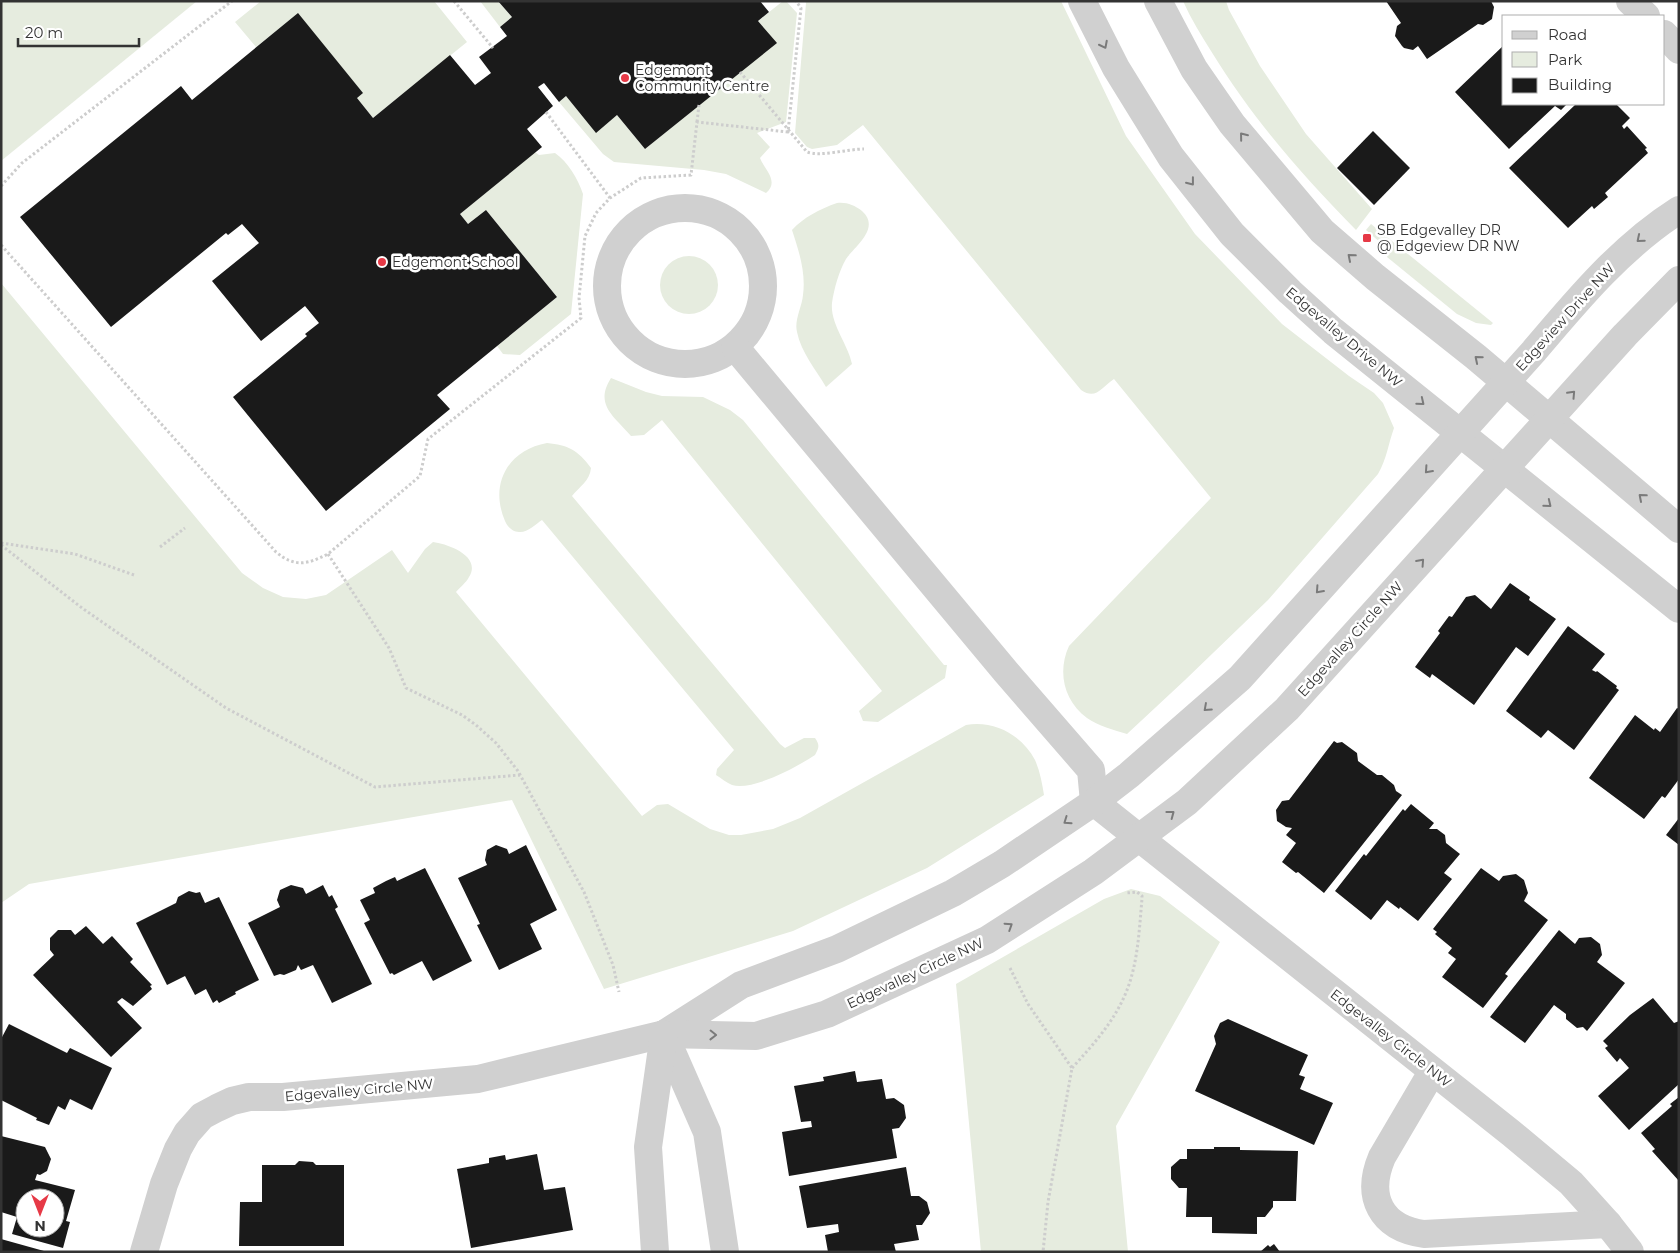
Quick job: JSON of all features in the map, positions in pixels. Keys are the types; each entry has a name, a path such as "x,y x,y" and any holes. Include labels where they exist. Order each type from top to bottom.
{"street":[{"name":"Edgevalley Drive NW","path":"1082,1 1116,68 1171,157 1232,234 1290,292 1333,331 1679,608"},
{"path":"1158,1 1194,68 1232,124 1322,231 1375,277 1476,357 1679,530"},
{"path":"1630,1 1645,15"},
{"path":"1665,35 1679,50"},
{"path":"679,207 702,209 723,217 741,230 755,248 762,268 764,290 760,311 750,331 736,347 716,358 695,364 672,364 651,357 632,345 618,327 609,306 606,284 610,261 621,240 636,224 656,213 679,207"},
{"name":"Edgeview Drive NW","path":"1460,433 1581,296 1638,240 1679,210"},
{"path":"1505,469 1624,335 1679,280"},
{"path":"736,347 1006,672 1091,770 1094,802"},
{"name":"Edgevalley Circle NW","path":"664,1034 741,985 837,948 953,893 1002,864 1094,802 1240,678 1460,433"},
{"name":"Edgevalley Circle NW","path":"144,1252 164,1184 178,1149 187,1133 202,1116 232,1102 249,1097 283,1097 478,1079 664,1034 756,1036 827,1014 987,940 1093,872 1188,802 1288,709 1505,469"},
{"name":"Edgevalley Circle NW","path":"1094,802 1571,1183 1630,1252"},
{"path":"655,1252 648,1147 664,1034"},
{"path":"664,1034 707,1132 726,1252"},
{"path":"1432,1072 1382,1157 1376,1172 1374,1186 1377,1201 1385,1215 1396,1225 1410,1232 1424,1234 1608,1224"}],"path":[{"path":"1,186 22,163 232,1"},
{"path":"454,1 492,48"},
{"path":"788,132 801,8 796,1"},
{"path":"740,72 788,132 807,152 813,154 864,149"},
{"path":"1,245 276,552 286,560 301,563 328,554 420,476 428,439 581,318 580,291 585,236 596,213 610,198 641,178 690,175 700,105"},
{"path":"546,112 610,198"},
{"path":"697,122 788,132"},
{"path":"160,547 185,528"},
{"path":"1,544 82,608 226,708 375,787 520,775"},
{"path":"1,544 75,554 134,575"},
{"path":"328,554 389,648 406,688 462,715 476,725 496,743 520,775 584,892 613,965 619,992"},
{"path":"1042,1252 1048,1202 1072,1068 1099,1039 1124,996 1135,961 1142,896 1137,892 1123,893"},
{"path":"987,940 1006,959 1028,1004 1072,1068"}],"green space":[{"path":"1,1 197,1 1,161"},
{"path":"261,1 434,1 467,42 373,118 298,14 256,47 235,22"},
{"path":"480,1 498,1 512,17 500,27"},
{"path":"783,1 786,1 797,13 786,122 757,133 770,147 760,158 770,175 772,184 766,193 726,174 704,170 614,162 603,154 559,102 566,96 596,132 617,115 645,149 776,43 758,21"},
{"path":"805,1 1061,1 1126,136 1195,234 1282,324 1374,393 1383,403 1394,428 1378,474 1268,600 1127,734 1091,721 1079,711 1068,695 1065,685 1063,676 1065,656 1069,646 1211,498 1114,379 1095,393 1086,393 1081,390 863,125 837,145 812,149 807,147 795,133"},
{"path":"1183,1 1226,1 1229,10 1260,66 1306,134 1372,209 1356,230 1316,188 1260,122 1211,51"},
{"path":"535,152 539,155 555,153 560,157 572,171 583,194 571,314 520,355 503,354 497,346 557,297 486,210 468,224 460,214"},
{"path":"837,203 847,204 859,209 867,217 869,224 864,237 843,264 832,303 836,326 852,364 826,387 805,354 797,332 796,327 804,279 792,230 813,214"},
{"path":"1371,224 1493,323 1491,325 1476,323 1457,314 1387,257 1390,251 1366,230"},
{"path":"683,256 695,256 710,264 718,279 718,291 710,306 695,314 683,314 668,306 660,291 660,279 668,264"},
{"path":"1,283 242,573 263,588 283,597 306,599 326,595 392,550 408,573 425,549 433,542 447,545 462,552 471,563 472,570 468,579 456,592 642,816 657,805 668,804 710,829 729,835 741,835 773,829 800,818 966,725 976,724 997,727 1023,743 1037,764 1044,795 927,868 793,931 604,989 512,800 29,884 1,903"},
{"path":"611,378 646,392 662,396 703,397 730,410 743,420 944,665 947,665 945,678 878,722 863,721 859,711 882,691 662,420 644,435 631,436 613,416 605,403 606,387"},
{"path":"547,443 567,447 577,453 591,468 589,477 572,496 780,744 785,748 804,738 815,738 818,746 815,755 775,777 751,785 732,785 716,775 717,769 734,750 542,520 522,532 516,532 508,527 499,494 505,471 512,461 522,453"},
{"path":"1131,889 1160,896 1220,942 1116,1126 1128,1252 981,1252 956,984 1104,899"}],"building":[{"name":"Edgemont School","path":"498,1 760,1 769,12 758,21 777,43 645,149 617,115 596,133 566,96 559,102 544,83 538,87 553,106 527,129 542,147 460,214 468,224 486,210 557,297 437,395 450,409 326,511 233,397 307,336 305,334 319,323 305,306 261,341 212,281 259,243 242,224 228,235 226,233 111,327 20,217 181,86 192,100 298,13 363,93 357,98 373,118 450,55 475,85 491,73 479,57 507,36 500,27 512,17"},
{"path":"1386,1 1491,1 1494,7 1492,19 1483,25 1478,24 1427,59 1418,46 1413,50 1402,46 1395,36 1397,26 1401,23"},
{"path":"1502,47 1502,105 1566,105 1561,110 1555,106 1509,149 1455,92"},
{"path":"1575,105 1617,105 1630,118 1622,126 1624,129 1627,126 1647,148 1645,149 1648,153 1605,193 1608,197 1594,209 1592,206 1568,228 1509,168"},
{"path":"1373,131 1410,168 1374,205 1337,168"},
{"path":"1510,583 1530,597 1529,600 1556,619 1528,656 1516,647 1474,705 1432,674 1430,678 1415,667 1440,633 1438,631 1449,616 1452,617 1466,597 1475,595 1491,609"},
{"path":"1568,626 1605,654 1592,670 1597,671 1617,686 1616,688 1619,690 1574,750 1548,730 1541,738 1506,711"},
{"path":"1677,708 1679,709 1679,779 1665,798 1662,796 1644,819 1589,778 1635,715 1654,730 1655,728 1660,732"},
{"path":"1334,741 1337,743 1342,742 1357,753 1358,761 1377,775 1382,775 1402,795 1324,893 1282,862 1296,843 1286,835 1292,828 1286,827 1277,821 1276,810 1282,801 1289,800"},
{"path":"1411,804 1434,823 1429,829 1437,829 1445,835 1446,843 1460,854 1444,873 1452,879 1418,921 1387,900 1371,920 1335,891 1364,854 1366,856 1403,809 1405,811"},
{"path":"1679,818 1679,845 1666,835"},
{"path":"496,845 507,849 509,854 526,845 557,910 530,924 542,949 499,970 477,925 480,924 458,878 487,865 485,860 487,850"},
{"path":"425,868 472,961 433,981 422,961 394,975 390,974 364,923 370,920 360,900 375,893 373,888 386,881 395,877 397,881"},
{"path":"1481,868 1499,881 1503,876 1516,874 1524,880 1528,893 1524,901 1548,920 1505,974 1508,976 1483,1008 1442,977 1456,959 1448,953 1452,948 1435,934 1437,932 1433,929"},
{"path":"291,885 303,888 306,894 323,885 329,897 332,895 338,907 335,909 372,984 332,1003 313,965 301,970 298,965 296,970 284,975 274,976 248,923 280,907 277,900 280,890"},
{"path":"189,891 200,892 205,903 219,897 259,980 235,992 236,994 219,1003 217,1000 213,1003 206,989 195,995 185,976 167,985 136,923 176,903 178,897"},
{"path":"86,926 103,944 112,936 133,959 130,962 152,985 150,986 152,989 133,1006 122,998 117,1002 142,1028 111,1057 33,975 54,955 50,950 50,938 58,930 71,930 75,935"},
{"path":"1559,930 1575,944 1579,938 1591,937 1600,944 1602,955 1597,962 1625,983 1587,1031 1583,1027 1577,1028 1566,1019 1566,1014 1554,1005 1525,1043 1490,1017"},
{"path":"1653,998 1674,1023 1679,1021 1679,1084 1629,1130 1598,1096 1629,1068 1620,1058 1617,1062 1605,1048 1608,1046 1603,1041 1630,1015"},
{"path":"1228,1019 1308,1055 1299,1075 1305,1077 1300,1089 1333,1103 1314,1145 1195,1091 1216,1044 1214,1036 1220,1023"},
{"path":"9,1024 67,1053 70,1048 112,1068 92,1110 70,1099 65,1110 58,1106 49,1125 36,1120 37,1118 1,1100 1,1039"},
{"path":"855,1071 857,1082 882,1079 886,1099 894,1098 904,1105 906,1118 899,1128 892,1129 897,1158 789,1176 782,1132 812,1127 811,1121 801,1122 794,1086 824,1081 823,1077"},
{"path":"1679,1097 1679,1181 1652,1151 1655,1149 1641,1133 1672,1106 1670,1104"},
{"path":"1,1136 45,1147 51,1159 47,1171 40,1175 37,1174 35,1180 75,1190 66,1221 70,1222 63,1248 27,1238 65,1238 65,1188 15,1188 15,1216 1,1212"},
{"path":"1214,1147 1240,1147 1240,1150 1298,1151 1296,1201 1273,1201 1273,1207 1265,1217 1257,1217 1257,1234 1212,1233 1212,1217 1186,1217 1187,1188 1179,1188 1171,1179 1171,1167 1180,1159 1187,1159 1187,1149 1214,1149"},
{"path":"537,1154 544,1190 565,1187 573,1230 471,1248 457,1169 489,1163 489,1158 505,1155 506,1160"},
{"path":"299,1161 313,1162 316,1165 344,1165 344,1246 239,1246 240,1202 262,1202 262,1165 295,1165"},
{"path":"906,1167 911,1196 919,1196 927,1202 930,1213 922,1225 916,1225 919,1240 894,1244 896,1252 828,1252 825,1235 839,1232 838,1224 807,1228 799,1186"},
{"path":"15,1224 15,1235 12,1234"},
{"path":"1,1239 44,1251 44,1252 1,1252"},
{"path":"1274,1244 1280,1252 1260,1252 1268,1245 1270,1247"}],"place":[{"name":"Edgemont Community Centre","path":"625,78"},
{"name":"SB Edgevalley DR @ Edgeview DR NW","path":"1367,238"},
{"name":"Edgemont School","path":"382,262"}]}
